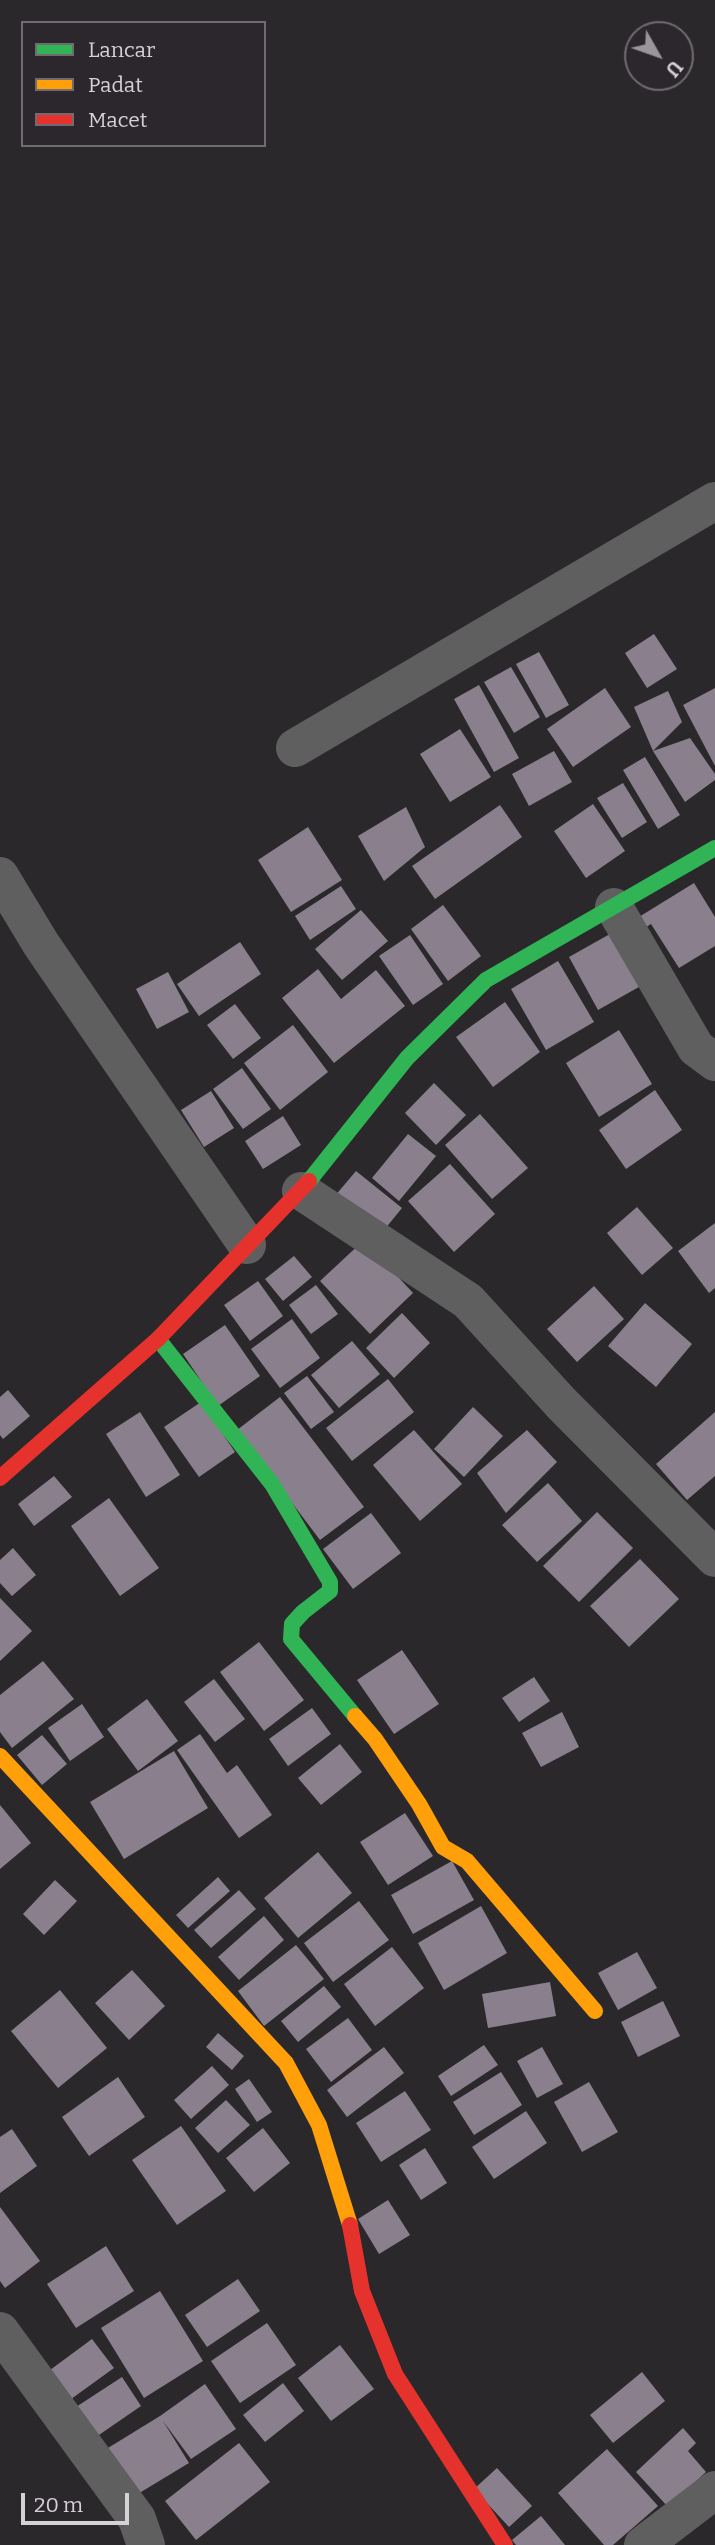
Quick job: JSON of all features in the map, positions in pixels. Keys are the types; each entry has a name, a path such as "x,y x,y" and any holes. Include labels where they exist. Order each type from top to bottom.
{"street":[{"path":"295,748 715,501"},
{"path":"0,1478 158,1339 302,1191 407,1058 486,980 715,848"},
{"path":"0,876 41,944 247,1245"},
{"path":"614,907 696,1048 715,1062"},
{"path":"302,1191 468,1301 562,1403 715,1558"},
{"path":"158,1339 272,1484 330,1582 330,1591 324,1598 290,1624 288,1631 291,1639 375,1739 419,1804 443,1847 467,1861 595,2011"},
{"path":"0,1756 286,2063 319,2125 349,2221 362,2291 395,2374 505,2545"},
{"path":"0,2331 137,2519 146,2545"},
{"path":"643,2545 715,2490"}],"building":[{"path":"654,634 677,669 647,688 625,653"},
{"path":"539,652 569,705 546,718 516,664"},
{"path":"511,667 540,717 514,733 484,682"},
{"path":"479,685 519,758 494,772 454,699"},
{"path":"605,688 631,727 573,767 547,729"},
{"path":"715,688 715,766 683,705"},
{"path":"668,691 682,722 653,751 634,707"},
{"path":"460,729 491,777 450,802 420,754"},
{"path":"690,738 715,774 715,780 685,802 653,751"},
{"path":"554,751 572,782 529,806 512,774"},
{"path":"645,757 680,815 658,829 623,770"},
{"path":"623,783 647,822 622,838 597,798"},
{"path":"593,804 625,851 586,878 554,831"},
{"path":"500,805 522,837 435,899 412,866"},
{"path":"406,807 425,847 384,881 358,836"},
{"path":"308,827 342,880 291,912 258,860"},
{"path":"694,883 715,917 715,946 679,968 651,924 640,931 634,920"},
{"path":"341,886 356,909 310,940 295,916"},
{"path":"443,905 481,956 448,981 411,929"},
{"path":"361,910 388,941 342,980 315,949"},
{"path":"617,930 646,983 598,1010 569,957"},
{"path":"410,935 443,984 413,1005 379,956"},
{"path":"240,942 261,974 199,1016 177,984"},
{"path":"558,961 594,1022 546,1050 511,989"},
{"path":"318,969 341,999 376,970 405,1006 334,1063 282,998"},
{"path":"168,972 189,1012 157,1029 136,989"},
{"path":"505,1002 540,1052 493,1087 456,1037"},
{"path":"235,1004 261,1038 233,1059 207,1025"},
{"path":"293,1025 328,1072 280,1110 244,1063"},
{"path":"619,1030 652,1084 599,1117 566,1063"},
{"path":"242,1068 271,1109 243,1129 213,1089"},
{"path":"434,1083 466,1115 436,1145 405,1113"},
{"path":"655,1090 682,1130 626,1169 599,1130"},
{"path":"211,1091 234,1128 204,1147 181,1110"},
{"path":"480,1114 528,1168 492,1199 445,1145"},
{"path":"283,1116 301,1145 263,1169 245,1141"},
{"path":"408,1134 436,1156 399,1201 372,1178"},
{"path":"450,1164 495,1214 454,1252 408,1201"},
{"path":"356,1171 402,1208 380,1235 334,1197"},
{"path":"637,1207 673,1248 642,1275 607,1233"},
{"path":"715,1223 715,1288 709,1293 678,1251"},
{"path":"364,1240 413,1293 370,1334 320,1281"},
{"path":"294,1256 312,1277 283,1301 265,1279"},
{"path":"258,1281 283,1316 250,1341 224,1305"},
{"path":"316,1285 338,1314 311,1334 289,1305"},
{"path":"594,1286 624,1319 577,1362 547,1329"},
{"path":"645,1303 692,1344 656,1387 608,1346"},
{"path":"402,1313 430,1343 394,1378 366,1348"},
{"path":"292,1319 320,1358 280,1388 251,1349"},
{"path":"225,1325 260,1376 218,1406 183,1354"},
{"path":"352,1341 380,1374 339,1408 311,1375"},
{"path":"307,1376 334,1412 311,1429 284,1393"},
{"path":"388,1379 414,1412 352,1461 326,1428"},
{"path":"8,1390 30,1416 3,1439 0,1435 0,1397"},
{"path":"280,1397 364,1507 320,1540 237,1430"},
{"path":"201,1402 235,1452 199,1477 164,1427"},
{"path":"473,1407 503,1436 464,1477 434,1449"},
{"path":"140,1412 180,1475 146,1497 106,1434"},
{"path":"715,1412 715,1476 687,1500 656,1464"},
{"path":"414,1430 462,1484 420,1521 373,1465"},
{"path":"527,1430 557,1462 506,1513 477,1473"},
{"path":"54,1476 72,1497 34,1526 18,1504"},
{"path":"548,1483 582,1521 537,1562 502,1525"},
{"path":"109,1498 159,1568 120,1596 71,1526"},
{"path":"597,1512 633,1548 579,1602 543,1566"},
{"path":"371,1513 401,1553 353,1589 323,1549"},
{"path":"13,1548 36,1575 12,1596 0,1583 0,1560"},
{"path":"640,1559 679,1599 629,1647 590,1606"},
{"path":"0,1598 32,1631 0,1661"},
{"path":"259,1642 304,1700 264,1731 220,1672"},
{"path":"402,1650 439,1704 394,1734 357,1680"},
{"path":"43,1661 74,1699 12,1748 0,1732 0,1695"},
{"path":"534,1677 550,1701 519,1722 502,1698"},
{"path":"214,1679 245,1719 215,1742 184,1702"},
{"path":"147,1699 178,1741 138,1771 107,1729"},
{"path":"82,1704 104,1737 70,1761 48,1728"},
{"path":"312,1708 331,1734 288,1766 269,1739"},
{"path":"562,1712 579,1747 541,1767 522,1733"},
{"path":"200,1734 227,1773 237,1765 272,1815 239,1838 177,1750"},
{"path":"42,1735 67,1764 42,1785 17,1755"},
{"path":"340,1744 362,1772 321,1805 298,1778"},
{"path":"174,1751 208,1808 124,1859 90,1802"},
{"path":"0,1805 31,1843 0,1869"},
{"path":"405,1813 433,1856 388,1885 360,1842"},
{"path":"318,1852 352,1893 298,1938 264,1898"},
{"path":"452,1861 474,1900 413,1934 391,1895"},
{"path":"218,1877 230,1891 188,1928 176,1915"},
{"path":"55,1880 77,1901 44,1935 23,1914"},
{"path":"239,1890 256,1909 211,1948 194,1930"},
{"path":"359,1901 389,1940 333,1982 304,1943"},
{"path":"481,1906 507,1953 444,1990 418,1943"},
{"path":"264,1916 284,1940 239,1980 218,1957"},
{"path":"296,1945 324,1979 264,2026 238,1991"},
{"path":"392,1947 424,1988 375,2026 344,1984"},
{"path":"637,1952 657,1988 618,2010 598,1973"},
{"path":"132,1970 165,2006 129,2040 95,2003"},
{"path":"550,1982 556,2016 488,2028 482,1994"},
{"path":"324,1986 341,2007 298,2042 281,2021"},
{"path":"60,1990 107,2048 58,2088 11,2031"},
{"path":"663,2001 680,2036 638,2057 621,2022"},
{"path":"348,2018 372,2050 331,2082 306,2049"},
{"path":"218,2033 244,2056 232,2070 206,2047"},
{"path":"484,2045 498,2065 451,2096 438,2076"},
{"path":"384,2047 404,2073 347,2117 327,2090"},
{"path":"542,2047 563,2084 537,2098 517,2061"},
{"path":"212,2066 229,2085 191,2119 174,2100"},
{"path":"501,2072 522,2105 474,2135 453,2102"},
{"path":"118,2077 145,2117 89,2156 62,2117"},
{"path":"249,2079 272,2112 257,2122 235,2089"},
{"path":"589,2082 618,2132 582,2152 554,2102"},
{"path":"405,2091 431,2130 381,2162 356,2123"},
{"path":"226,2100 250,2125 218,2153 195,2128"},
{"path":"526,2111 547,2143 494,2179 472,2147"},
{"path":"181,2126 226,2191 177,2225 132,2160"},
{"path":"263,2128 290,2163 254,2192 226,2158"},
{"path":"12,2129 37,2166 0,2193 0,2137"},
{"path":"425,2148 447,2183 421,2200 399,2165"},
{"path":"388,2200 410,2235 379,2254 358,2219"},
{"path":"0,2207 40,2261 5,2288 0,2281"},
{"path":"106,2246 134,2291 76,2328 47,2284"},
{"path":"238,2279 260,2311 207,2347 185,2315"},
{"path":"160,2291 203,2361 144,2398 101,2328"},
{"path":"267,2323 296,2365 240,2403 211,2361"},
{"path":"92,2339 114,2368 67,2402 46,2373"},
{"path":"340,2345 374,2389 331,2421 298,2378"},
{"path":"642,2372 665,2401 613,2443 590,2415"},
{"path":"122,2377 141,2406 96,2437 76,2407"},
{"path":"283,2383 304,2411 265,2442 243,2415"},
{"path":"205,2384 236,2429 191,2459 163,2421 189,2463 136,2495 108,2448"},
{"path":"683,2428 696,2443 688,2451 706,2472 668,2507 636,2472"},
{"path":"239,2443 270,2482 196,2540 165,2501"},
{"path":"607,2449 658,2506 613,2545 604,2545 558,2493"},
{"path":"497,2468 532,2506 509,2527 474,2489"},
{"path":"541,2516 565,2545 516,2545 512,2540"}],"traffic: fast":[{"path":"309,1181 407,1058 486,980 715,848"},
{"path":"158,1339 272,1484 330,1582 330,1591 292,1624 291,1639 355,1716"}],"traffic: slow":[{"path":"355,1716 375,1739 419,1804 443,1847 467,1861 595,2011"},
{"path":"0,1756 286,2063 319,2125 350,2225"}],"traffic: jam":[{"path":"0,1478 158,1339 309,1181"},
{"path":"350,2225 362,2291 395,2374 505,2545"}]}
